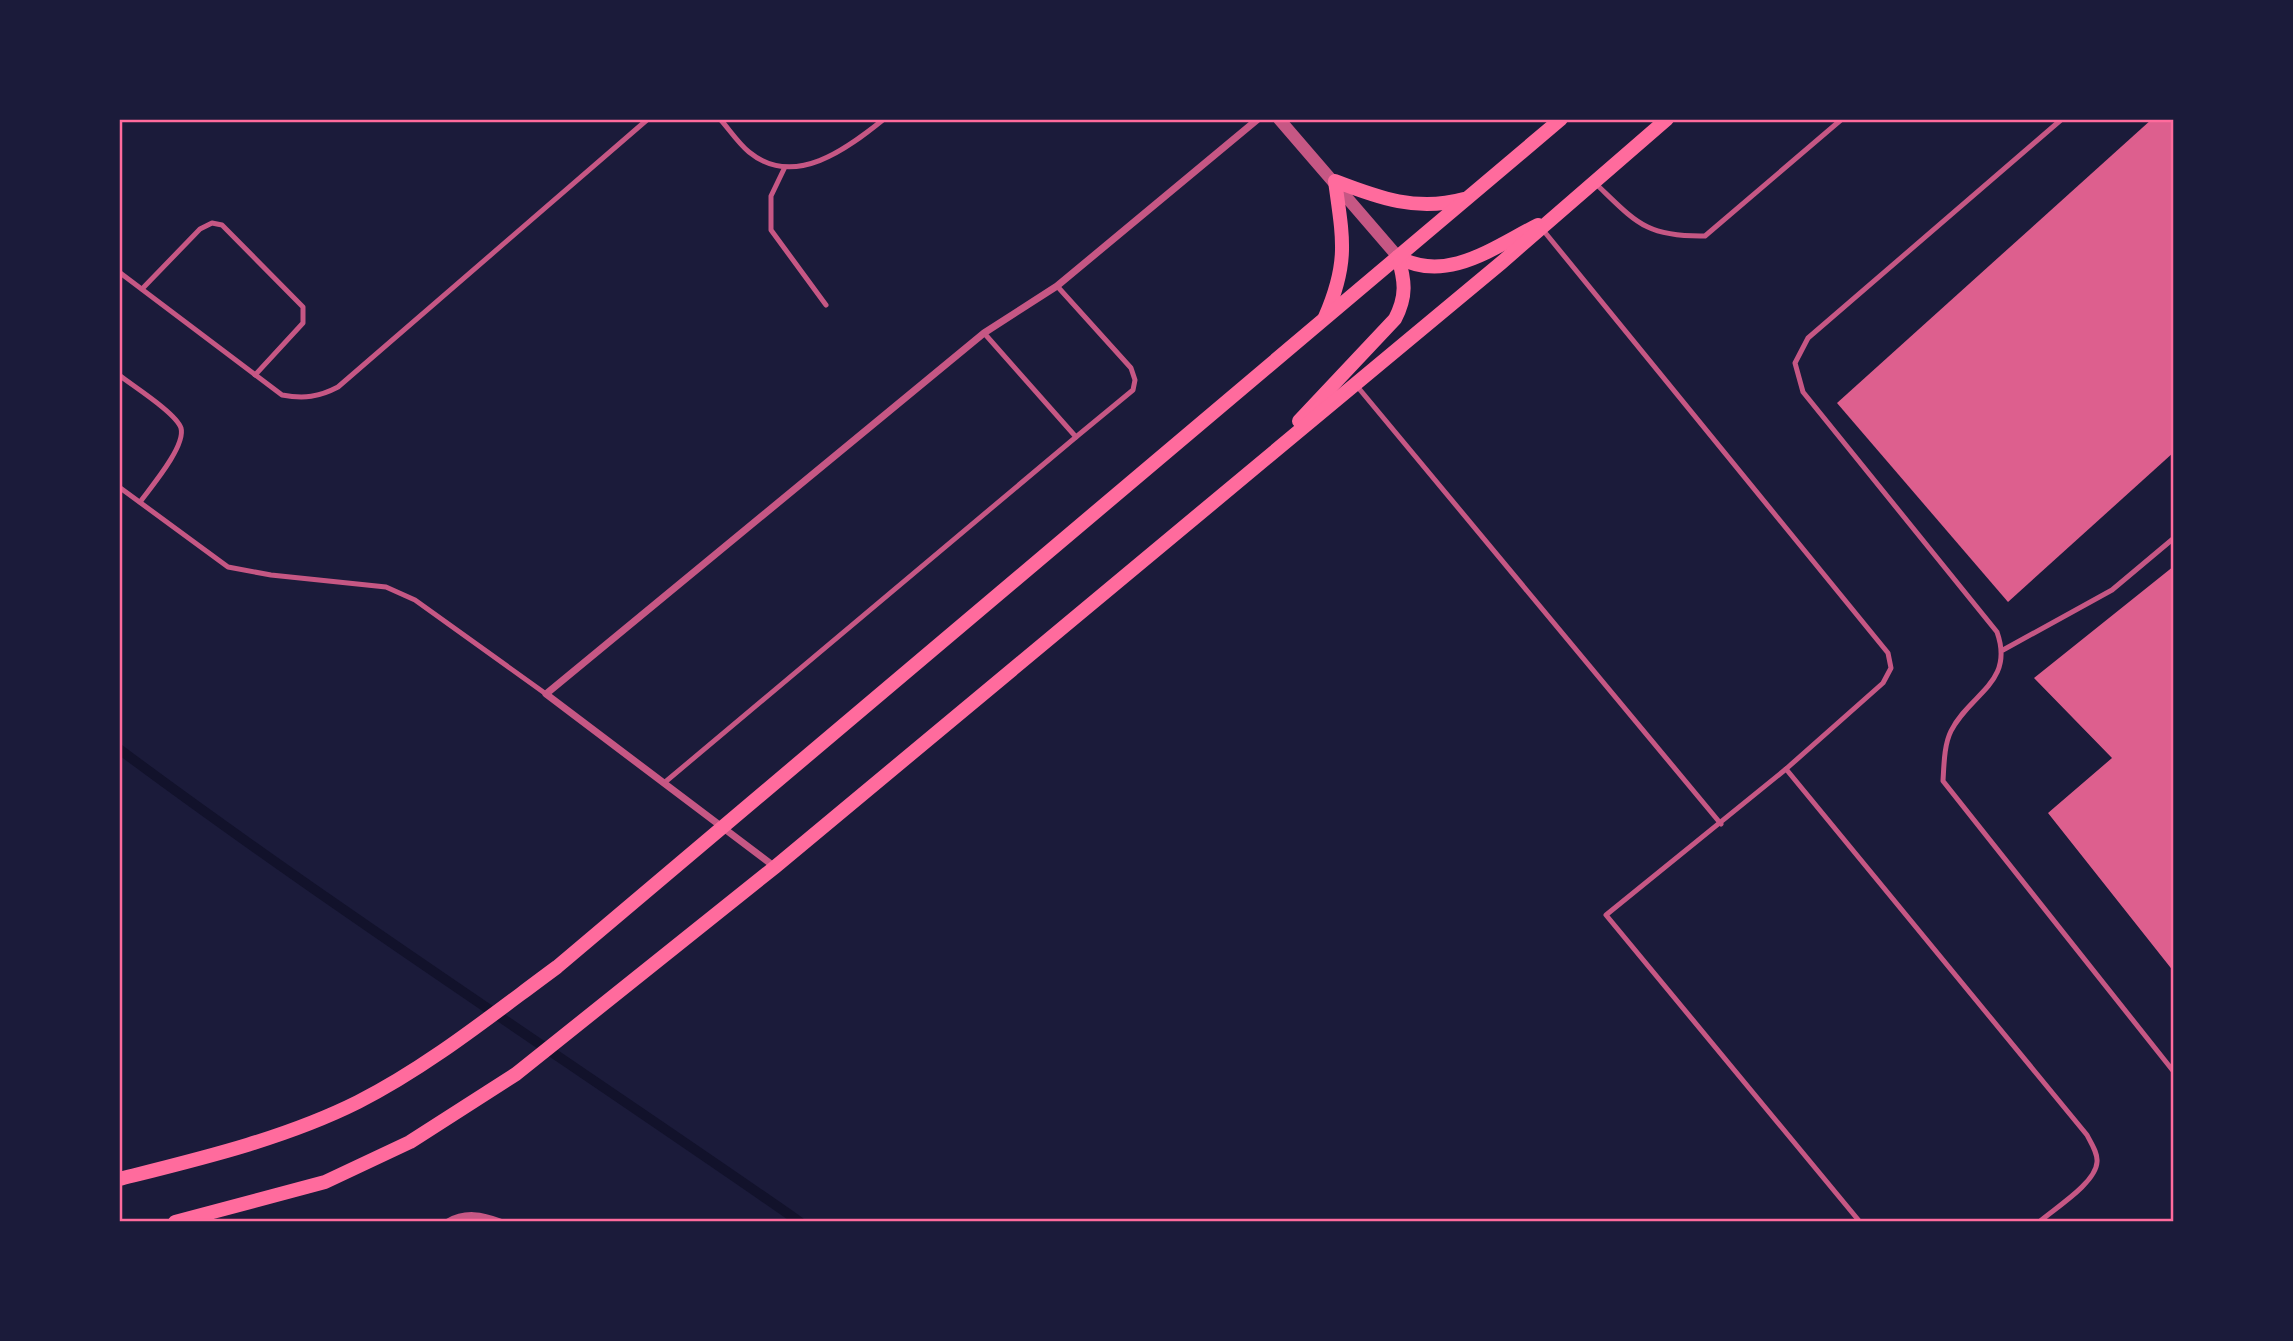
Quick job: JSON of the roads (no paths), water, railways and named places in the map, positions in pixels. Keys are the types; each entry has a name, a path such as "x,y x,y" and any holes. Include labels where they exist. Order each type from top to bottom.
{"main road":[{"path":"119,1179 294,1128 358,1102 496,1012 615,921 1562,119"},
{"path":"175,1222 325,1182 410,1142 454,1116 573,1031 775,867 1542,229 1667,119"},
{"path":"1322,322 1338,285 1343,258 1335,181 1398,203 1437,205 1469,198"},
{"path":"1398,257 1425,268 1448,267 1555,216"},
{"path":"1248,473 1395,319 1404,299 1405,286 1398,257"}],"street":[{"path":"775,867 546,694 984,333 1057,286 1258,119"},
{"path":"1279,119 1398,257"},
{"path":"448,1222 457,1217 482,1215 500,1222"}],"lane":[{"path":"119,272 282,395 310,398 338,387 648,119"},
{"path":"720,119 750,153 784,169 817,163 859,139 884,119"},
{"path":"1594,182 1637,222 1670,237 1705,236 1842,119"},
{"path":"2062,119 1808,338 1795,363 1803,392 1997,632 2003,650 1997,676 1951,731 1943,781 2174,1072"},
{"path":"784,169 771,196 771,230 826,305"},
{"path":"142,289 200,229 212,223 222,225 303,307 303,323 255,375"},
{"path":"1542,229 1888,653 1891,668 1883,683 1721,824 1606,915 1860,1222"},
{"path":"664,783 1133,390 1135,380 1131,368 1057,286"},
{"path":"984,333 1076,437"},
{"path":"119,375 175,418 182,430 180,441 167,464 140,502"},
{"path":"1355,384 1721,824"},
{"path":"119,487 228,567 241,572 386,587 415,600 546,694"},
{"path":"2003,650 2112,590 2174,538"},
{"path":"1786,769 2087,1135 2098,1159 2095,1171 2089,1180 2039,1222"}],"waterway":[{"path":"119,749 372,930 800,1222"}]}
